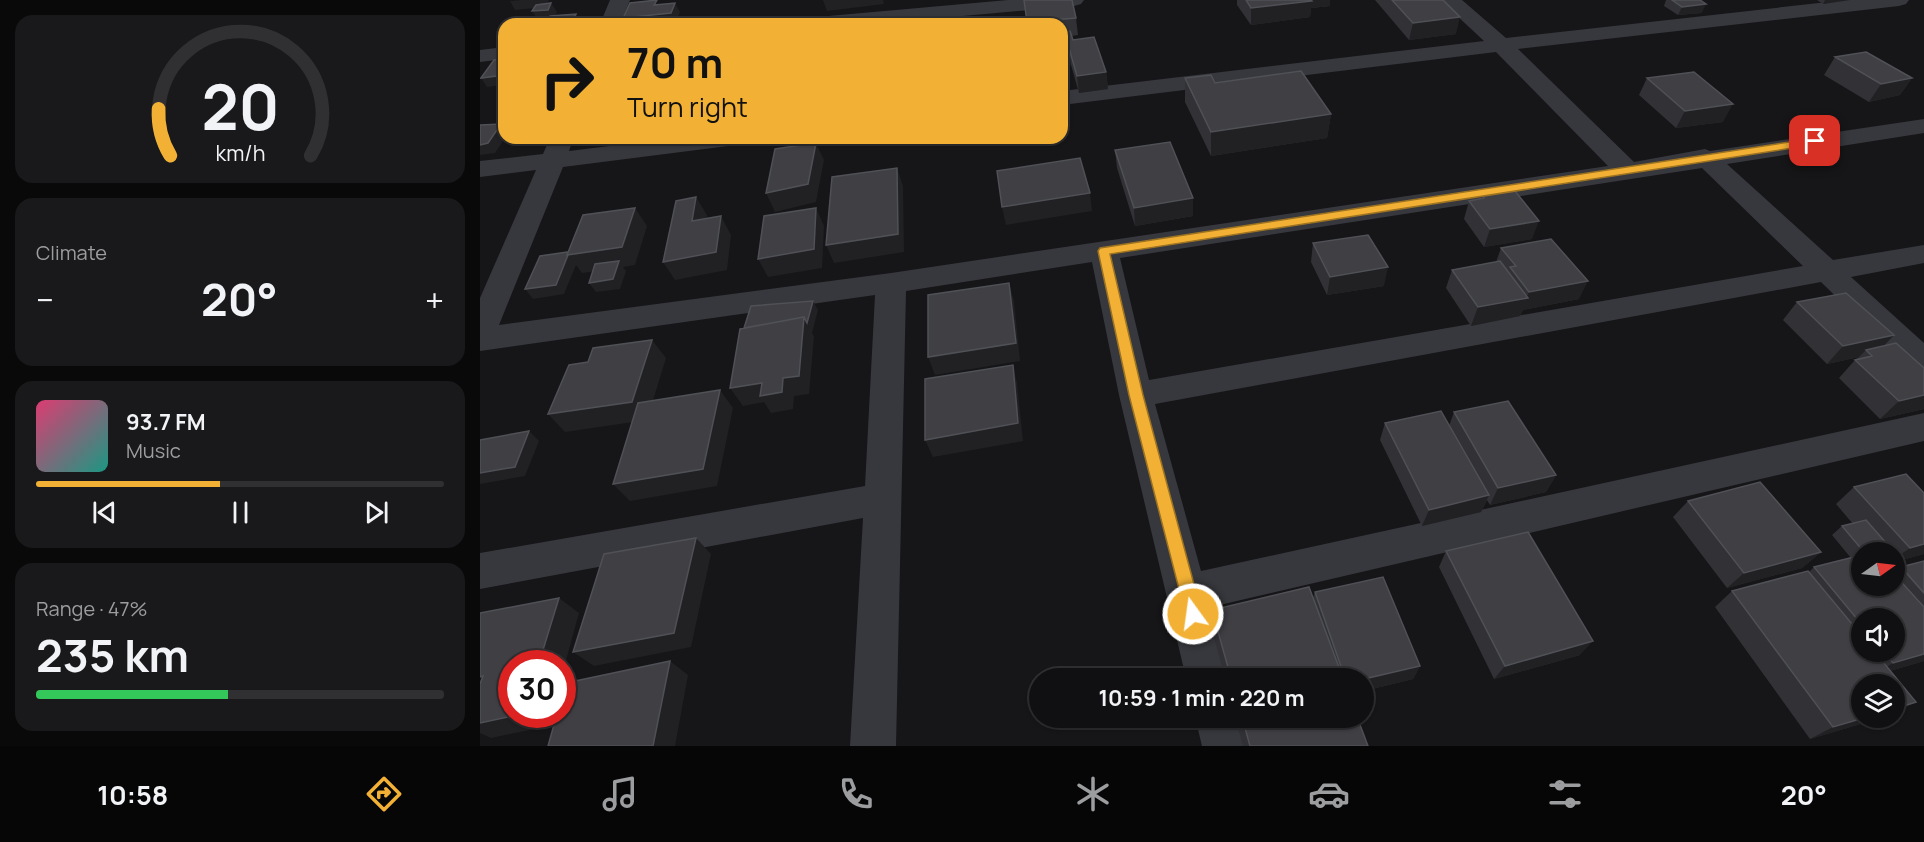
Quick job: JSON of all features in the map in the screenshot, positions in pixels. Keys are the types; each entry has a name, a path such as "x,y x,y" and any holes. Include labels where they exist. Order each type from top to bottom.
{"street":[{"path":"612,18 620,0"},
{"path":"873,18 1074,0"},
{"path":"1450,0 1501,45 1627,170"},
{"path":"1068,97 1899,0"},
{"path":"480,56 498,54"},
{"path":"557,149 480,337 891,283 1705,157 1924,126"},
{"path":"480,169 557,149 638,144"},
{"path":"1705,157 1924,362"},
{"path":"1104,251 1136,395 1206,668"},
{"path":"1136,395 1924,254"},
{"path":"873,746 891,283"},
{"path":"1188,593 1924,427"},
{"path":"480,571 881,500"},
{"path":"1221,728 1225,746"}],"building":[{"path":"657,0 654,5 675,3 671,13 623,18 630,3"},
{"path":"1024,0 1072,0 1076,18 1068,19 1026,18"},
{"path":"1246,0 1311,0 1312,1 1251,8"},
{"path":"1392,0 1443,0 1460,17 1413,23"},
{"path":"1672,0 1700,0 1706,4 1682,7"},
{"path":"551,3 548,10 532,11 536,5"},
{"path":"576,14 574,18 549,18"},
{"path":"1068,31 1070,31 1073,40 1094,37 1106,72 1077,76 1068,48"},
{"path":"1866,52 1912,78 1881,84 1835,57"},
{"path":"494,60 498,60 498,76 481,78"},
{"path":"1301,71 1331,114 1211,132 1185,78 1211,75 1215,83"},
{"path":"1694,72 1733,104 1685,111 1647,78"},
{"path":"498,124 498,128 488,143 480,145 480,125"},
{"path":"1170,142 1193,198 1134,208 1115,150"},
{"path":"816,144 808,184 766,193 775,149"},
{"path":"1080,158 1090,193 1002,207 997,171"},
{"path":"897,168 898,234 826,245 832,177"},
{"path":"1511,186 1539,221 1490,229 1469,201 1484,198 1478,191"},
{"path":"696,197 692,221 721,216 716,252 663,262 676,201"},
{"path":"635,208 622,247 567,255 583,215"},
{"path":"816,208 814,249 758,259 764,216"},
{"path":"1368,235 1388,267 1330,277 1313,243"},
{"path":"1551,239 1588,281 1529,292 1510,267 1516,266 1501,248"},
{"path":"568,252 556,285 525,289 540,256"},
{"path":"619,261 613,279 589,283 595,264"},
{"path":"1500,261 1528,298 1478,307 1452,270"},
{"path":"1009,283 1016,343 928,357 928,295"},
{"path":"1846,293 1894,335 1843,346 1797,302"},
{"path":"813,301 807,323 804,317 744,328 751,306"},
{"path":"804,317 799,376 783,378 782,392 760,396 762,383 730,388 740,329"},
{"path":"652,340 632,402 548,414 569,365 588,362 593,348"},
{"path":"1896,343 1924,368 1924,395 1899,401 1855,360 1872,356 1866,350"},
{"path":"1013,365 1018,423 925,440 925,379"},
{"path":"720,390 703,469 613,484 638,403"},
{"path":"1508,401 1556,475 1498,488 1454,412"},
{"path":"1441,411 1489,495 1429,510 1385,423"},
{"path":"529,431 515,467 480,473 480,440"},
{"path":"1906,474 1924,493 1924,544 1910,548 1854,487"},
{"path":"1760,482 1821,552 1744,573 1688,501"},
{"path":"1866,520 1885,542 1856,542 1842,526"},
{"path":"1528,532 1593,641 1505,666 1446,551"},
{"path":"696,538 674,633 576,651 574,650 604,554"},
{"path":"1851,558 1851,596 1905,596 1905,586 1924,607 1924,654 1905,660 1905,608 1851,608 1851,612 1814,567"},
{"path":"1924,561 1924,593 1905,572 1905,566"},
{"path":"1808,571 1851,623 1851,662 1883,662 1893,674 1851,674 1851,722 1833,727 1732,591"},
{"path":"1383,577 1420,666 1374,677 1374,668 1342,668 1315,592"},
{"path":"1309,587 1339,668 1228,668 1212,610"},
{"path":"559,598 543,650 498,650 498,719 480,723 480,684 483,676 480,677 480,613"},
{"path":"670,661 653,746 548,746 553,728 576,728 576,681"},
{"path":"1905,689 1916,702 1905,706"},
{"path":"1245,728 1361,728 1368,746 1250,746"}],"route":[{"path":"1193,614 1136,395 1104,251 1815,141"}]}
